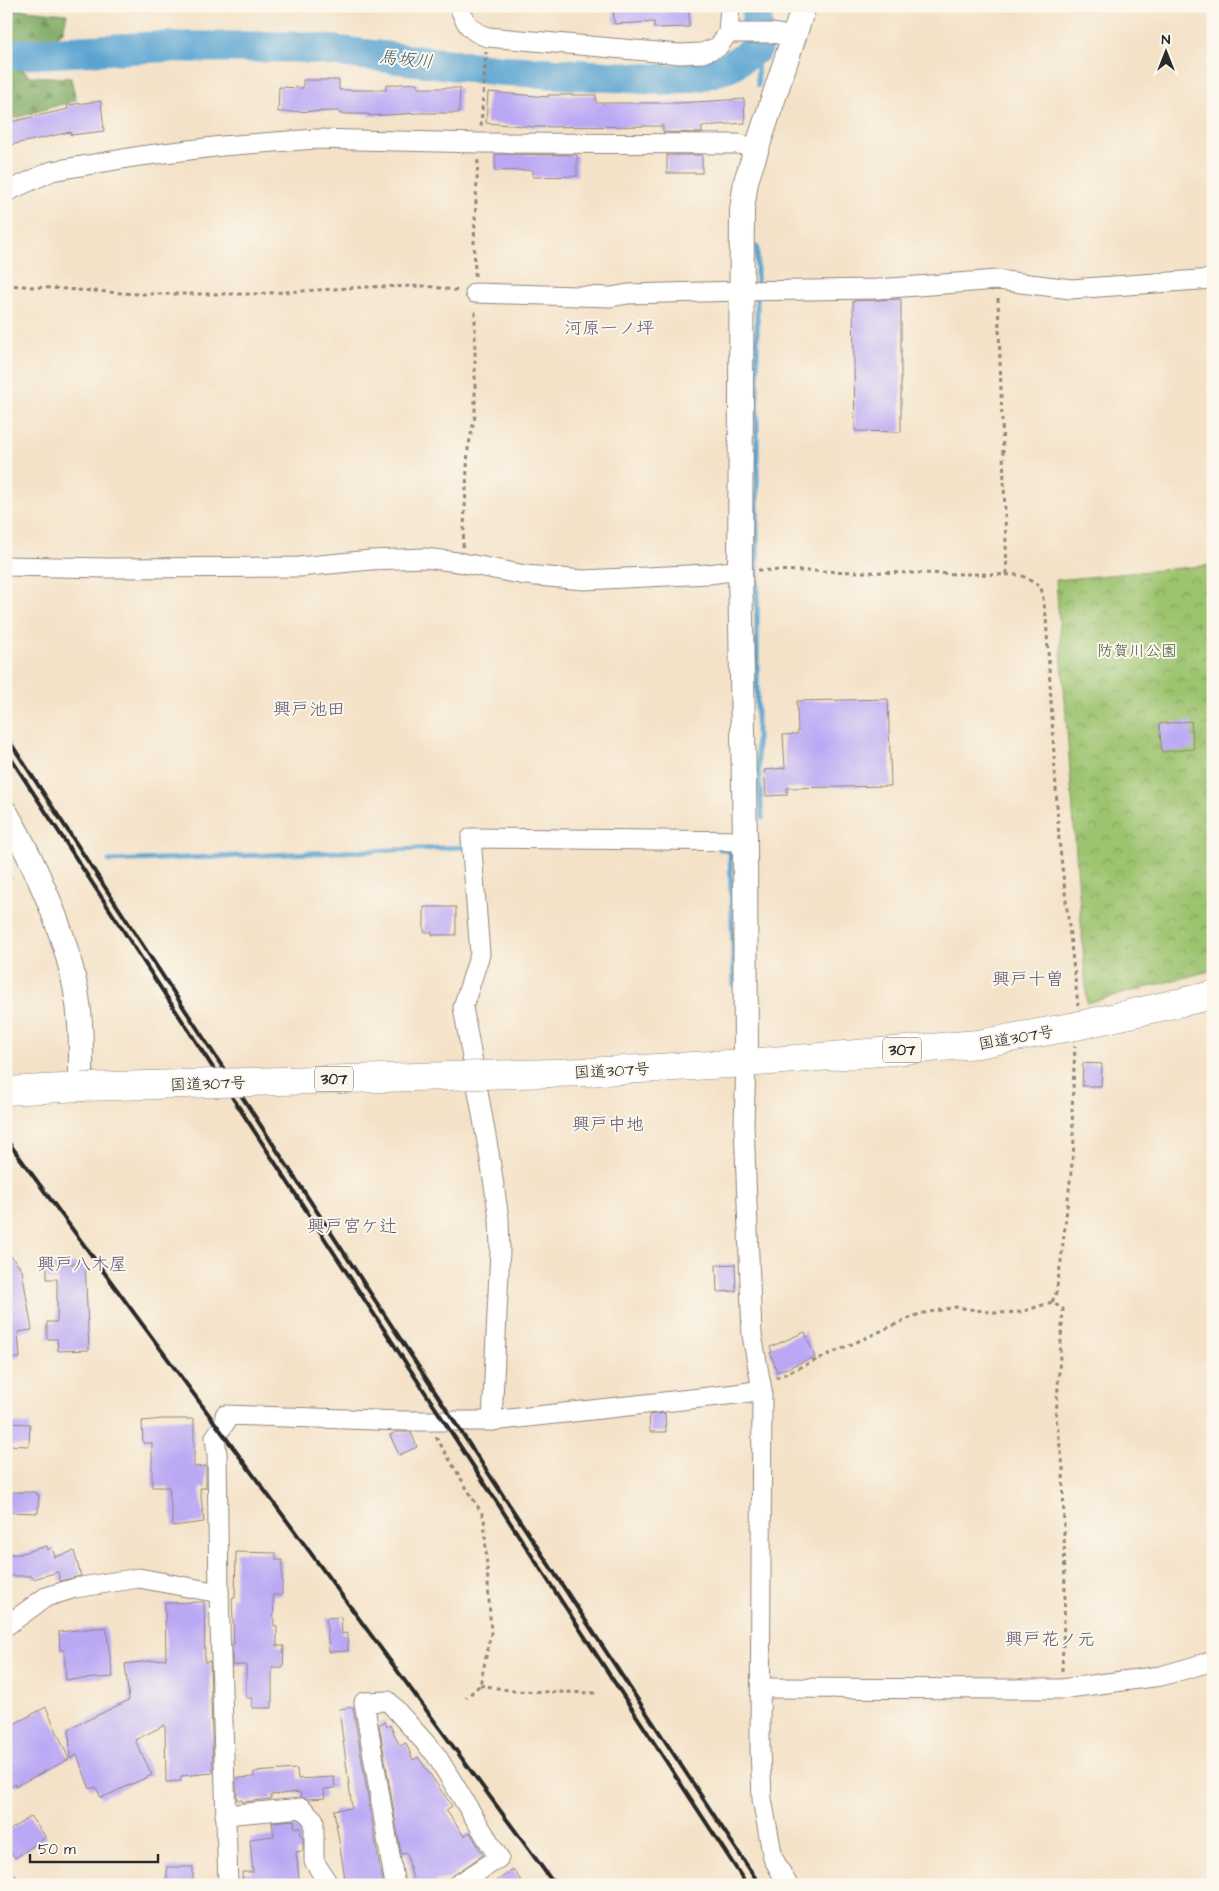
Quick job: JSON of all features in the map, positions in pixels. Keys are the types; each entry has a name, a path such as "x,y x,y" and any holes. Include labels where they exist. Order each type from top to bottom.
{"highway":[{"name":"国道307号","path":"6,1091 81,1087 586,1072 746,1063 978,1044 1076,1026 1213,995"}],"street":[{"path":"459,6 463,18 476,34 488,38 680,54 702,53 718,47 733,34 783,35"},
{"path":"730,6 733,34"},
{"path":"788,1885 772,1858 762,1799 760,1747 761,1386 752,1335 744,1124 746,1063 745,841 740,570 741,291 742,210 746,180 756,149 783,35 804,6"},
{"path":"6,192 52,172 140,156 222,146 316,139 479,143 740,144 756,149"},
{"path":"475,293 611,297 628,294 877,289 997,280 1071,289 1213,279"},
{"path":"6,566 108,568 299,567 371,560 425,558 458,562 525,575 584,580 709,574 740,570"},
{"path":"6,814 22,840 40,881 66,954 76,992 81,1044 81,1087"},
{"path":"492,1421 499,1218 463,1007 480,954 471,838 745,841"},
{"path":"228,1885 219,1593 217,1454 215,1437 225,1422 225,1415 492,1421 736,1394 761,1386"},
{"path":"6,1626 46,1597 75,1588 139,1578 219,1593"},
{"path":"761,1688 1061,1690 1161,1676 1213,1661"},
{"path":"395,1885 364,1702 388,1700 436,1755 499,1858 457,1885"},
{"path":"226,1815 302,1808 314,1820 314,1861 330,1885"}],"path":[{"path":"458,562 462,553 464,538 468,450 475,416 474,241 486,49"},
{"path":"997,280 1007,575"},
{"path":"6,285 137,294 254,294 364,287 427,286 475,293"},
{"path":"740,570 1021,575 1041,588 1046,616 1059,840 1078,1011 1072,1110 1074,1146 1060,1269 1056,1293 1052,1302 1021,1312 996,1313 956,1307 919,1314 761,1386"},
{"path":"1052,1302 1063,1309 1056,1417 1063,1466 1064,1516 1065,1594 1061,1690"},
{"path":"427,1421 484,1517 490,1633 480,1685 466,1698"},
{"path":"480,1685 514,1691 598,1693"}],"green space":[{"path":"6,6 14,6 15,9 67,14 63,32 17,62 29,76 71,78 76,100 6,121"},
{"name":"防賀川公園","path":"1213,565 1213,970 1087,1003 1056,580"}],"building":[{"path":"613,6 689,6 689,27 654,28 654,22 614,24"},
{"path":"303,80 339,80 339,90 386,90 386,85 418,83 418,88 460,88 459,113 369,116 369,114 340,114 340,111 278,112 279,87 303,88"},
{"path":"488,92 548,97 548,95 596,95 596,103 678,103 744,99 745,123 702,126 702,133 663,132 663,126 534,127 486,123"},
{"path":"101,101 104,131 71,135 70,132 6,146 6,123 68,109 67,105"},
{"path":"495,154 577,155 577,176 533,177 533,170 495,171"},
{"path":"667,155 702,155 702,173 667,173"},
{"path":"901,299 901,432 855,431 853,301"},
{"path":"888,699 891,786 787,788 787,795 766,796 764,770 785,768 783,735 798,734 797,701"},
{"path":"1191,721 1194,749 1162,752 1159,724"},
{"path":"424,907 456,907 456,935 432,935 432,932 424,932"},
{"path":"1083,1063 1102,1064 1101,1086 1082,1086"},
{"path":"6,1250 22,1270 32,1330 18,1332 20,1358 6,1358 6,1314 11,1314 8,1298 6,1299"},
{"path":"85,1263 89,1350 58,1351 57,1339 47,1339 47,1322 57,1322 57,1279 47,1279 47,1264"},
{"path":"735,1264 736,1291 717,1292 716,1265"},
{"path":"805,1332 815,1357 777,1372 770,1353 772,1352 770,1347"},
{"path":"665,1413 666,1432 650,1432 649,1415"},
{"path":"194,1419 194,1467 206,1466 206,1488 200,1488 204,1522 173,1526 169,1487 152,1487 152,1443 143,1443 142,1421"},
{"path":"6,1423 30,1424 29,1446 6,1445"},
{"path":"396,1432 411,1432 417,1447 399,1455 390,1435"},
{"path":"6,1492 36,1492 39,1495 38,1513 8,1512 9,1509 6,1509"},
{"path":"47,1546 48,1550 52,1547 55,1557 74,1551 81,1576 60,1581 58,1572 33,1579 32,1576 6,1576 6,1554 19,1554"},
{"path":"236,1552 276,1553 276,1560 282,1560 282,1595 273,1595 274,1626 277,1626 277,1646 284,1646 283,1668 272,1668 272,1708 252,1708 252,1698 246,1698 246,1665 232,1665 232,1644 234,1644 232,1598 235,1598"},
{"path":"204,1602 205,1662 210,1661 213,1773 181,1776 181,1781 166,1782 165,1725 135,1740 152,1775 101,1798 96,1787 90,1789 77,1755 70,1759 69,1729 129,1700 125,1664 166,1659 165,1603"},
{"path":"341,1617 342,1634 347,1633 348,1651 329,1652 326,1618"},
{"path":"106,1627 113,1677 66,1680 64,1650 60,1650 59,1632"},
{"path":"46,1707 69,1759 16,1786 15,1784 6,1789 6,1728"},
{"path":"353,1707 384,1885 346,1885 334,1810 352,1808 339,1709"},
{"path":"385,1722 387,1727 390,1725 400,1746 406,1743 413,1760 418,1757 452,1806 446,1810 464,1836 470,1832 483,1855 448,1879 435,1881 436,1885 414,1885 407,1853 401,1854 379,1724"},
{"path":"297,1769 298,1779 334,1777 335,1788 324,1789 325,1798 308,1799 301,1797 300,1792 271,1795 271,1799 242,1802 242,1800 237,1800 236,1778 254,1777 254,1772"},
{"path":"30,1816 46,1837 15,1858 6,1847 6,1833"},
{"path":"294,1820 295,1828 300,1827 301,1836 303,1836 303,1851 296,1852 300,1885 243,1885 242,1872 253,1872 250,1839 274,1836 272,1822"},
{"path":"167,1867 193,1867 193,1885 167,1885"},
{"path":"513,1869 524,1885 492,1885"}],"waterway":[{"name":"馬坂川","path":"6,55 156,47 300,47 497,70 670,80 702,75 729,67 757,48 757,6"},
{"path":"757,48 758,85"},
{"path":"757,247 757,748 762,818"},
{"path":"109,861 467,847"},
{"path":"720,849 730,853 734,986"}],"railway":[{"path":"6,736 760,1885"},
{"path":"6,751 747,1885"},
{"path":"6,1139 555,1885"}],"district":[{"name":"河原一ノ坪","path":"609,328"},
{"name":"興戸池田","path":"309,709"},
{"name":"興戸十曽","path":"1028,979"},
{"name":"興戸中地","path":"608,1124"},
{"name":"興戸宮ケ辻","path":"352,1226"},
{"name":"興戸八木屋","path":"82,1264"},
{"name":"興戸花ノ元","path":"1050,1639"}]}
